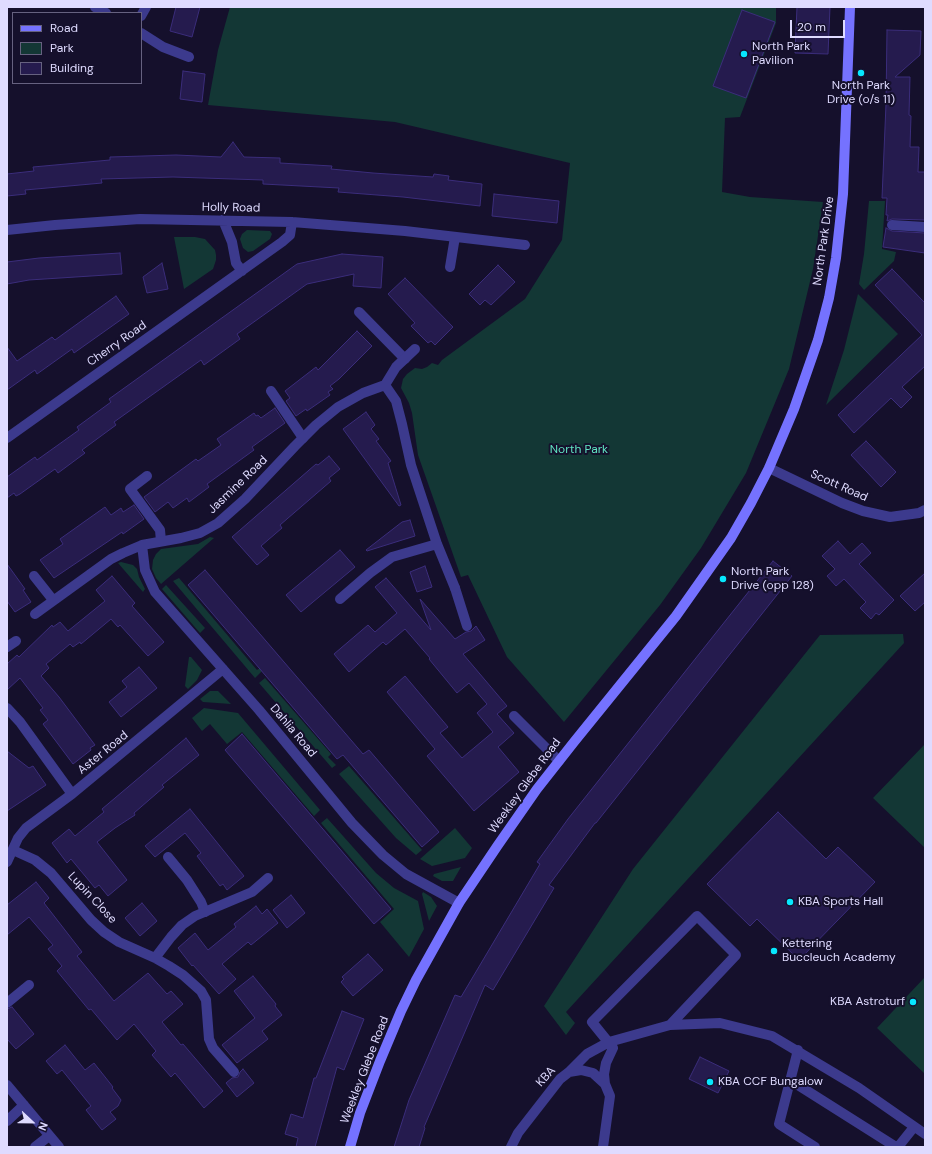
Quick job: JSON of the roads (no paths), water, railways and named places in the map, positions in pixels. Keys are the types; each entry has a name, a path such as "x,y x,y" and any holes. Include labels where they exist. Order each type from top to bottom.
{"street":[{"path":"95,7 104,12"},
{"name":"North Park Drive","path":"769,468 794,409 816,347 829,298 836,258 843,194 850,7"},
{"path":"142,34 163,47 189,56"},
{"name":"Holly Road","path":"7,230 140,219 223,220 292,222 405,231 525,245"},
{"path":"223,220 232,242 236,263 242,271"},
{"name":"Cherry Road","path":"7,438 242,271 290,235 292,222"},
{"path":"892,224 925,226"},
{"path":"450,267 455,237"},
{"path":"359,312 405,359"},
{"path":"415,349 396,367 385,385 396,401 411,465 437,544 455,588 467,626"},
{"name":"Jasmine Road","path":"35,614 111,559 123,553 161,541 200,533 218,523 245,499 303,438 338,407 363,393 385,385"},
{"path":"271,391 303,438"},
{"name":"Scott Road","path":"769,468 842,503 863,511 890,517 919,513 925,510"},
{"name":"Weekley Glebe Road","path":"350,1147 360,1113 401,1011 416,980 459,903 511,826 574,742 676,616 731,538 769,468"},
{"path":"147,476 130,489 160,530 161,541"},
{"path":"340,599 370,573 392,557 437,544"},
{"name":"Dahlia Road","path":"142,546 145,570 155,592 224,669 352,823 383,855 406,874 459,903"},
{"path":"34,576 53,600"},
{"path":"7,647 16,641"},
{"name":"Aster Road","path":"7,862 18,838 26,828 72,794 224,669"},
{"path":"7,708 24,727 72,794"},
{"path":"514,716 559,762"},
{"name":"Lupin Close","path":"13,850 35,860 52,873 91,920 104,932 119,942 155,958 183,975 201,991 206,1000 209,1039 214,1048 234,1072"},
{"path":"168,856 201,902 205,912"},
{"path":"155,958 182,925 194,916 252,892 268,878"},
{"path":"602,1147 610,1096 605,1084 604,1074 606,1063 613,1048 592,1022 697,916 736,955 670,1025"},
{"path":"7,1003 29,985"},
{"path":"569,1072 587,1054 609,1042 670,1025 720,1023 772,1036 798,1050 859,1088 925,1134"},
{"path":"798,1050 779,1124 815,1147"},
{"name":"KBA","path":"511,1147 518,1132 560,1079 569,1072 581,1070 593,1073 605,1084"},
{"path":"790,1080 897,1147 914,1127"},
{"path":"7,1085 59,1147"},
{"path":"7,1121 24,1105"},
{"path":"35,1147 49,1136"}],"place":[{"name":"North Park Pavilion","path":"744,54"},
{"name":"North Park Drive (o/s 11)","path":"861,73"},
{"name":"North Park Drive (opp 128)","path":"723,579"},
{"name":"KBA Sports Hall","path":"790,902"},
{"name":"Kettering Buccleuch Academy","path":"774,951"},
{"name":"KBA Astroturf","path":"913,1002"},
{"name":"KBA CCF Bungalow","path":"710,1082"}],"park label":[{"name":"North Park","path":"579,450"}]}
